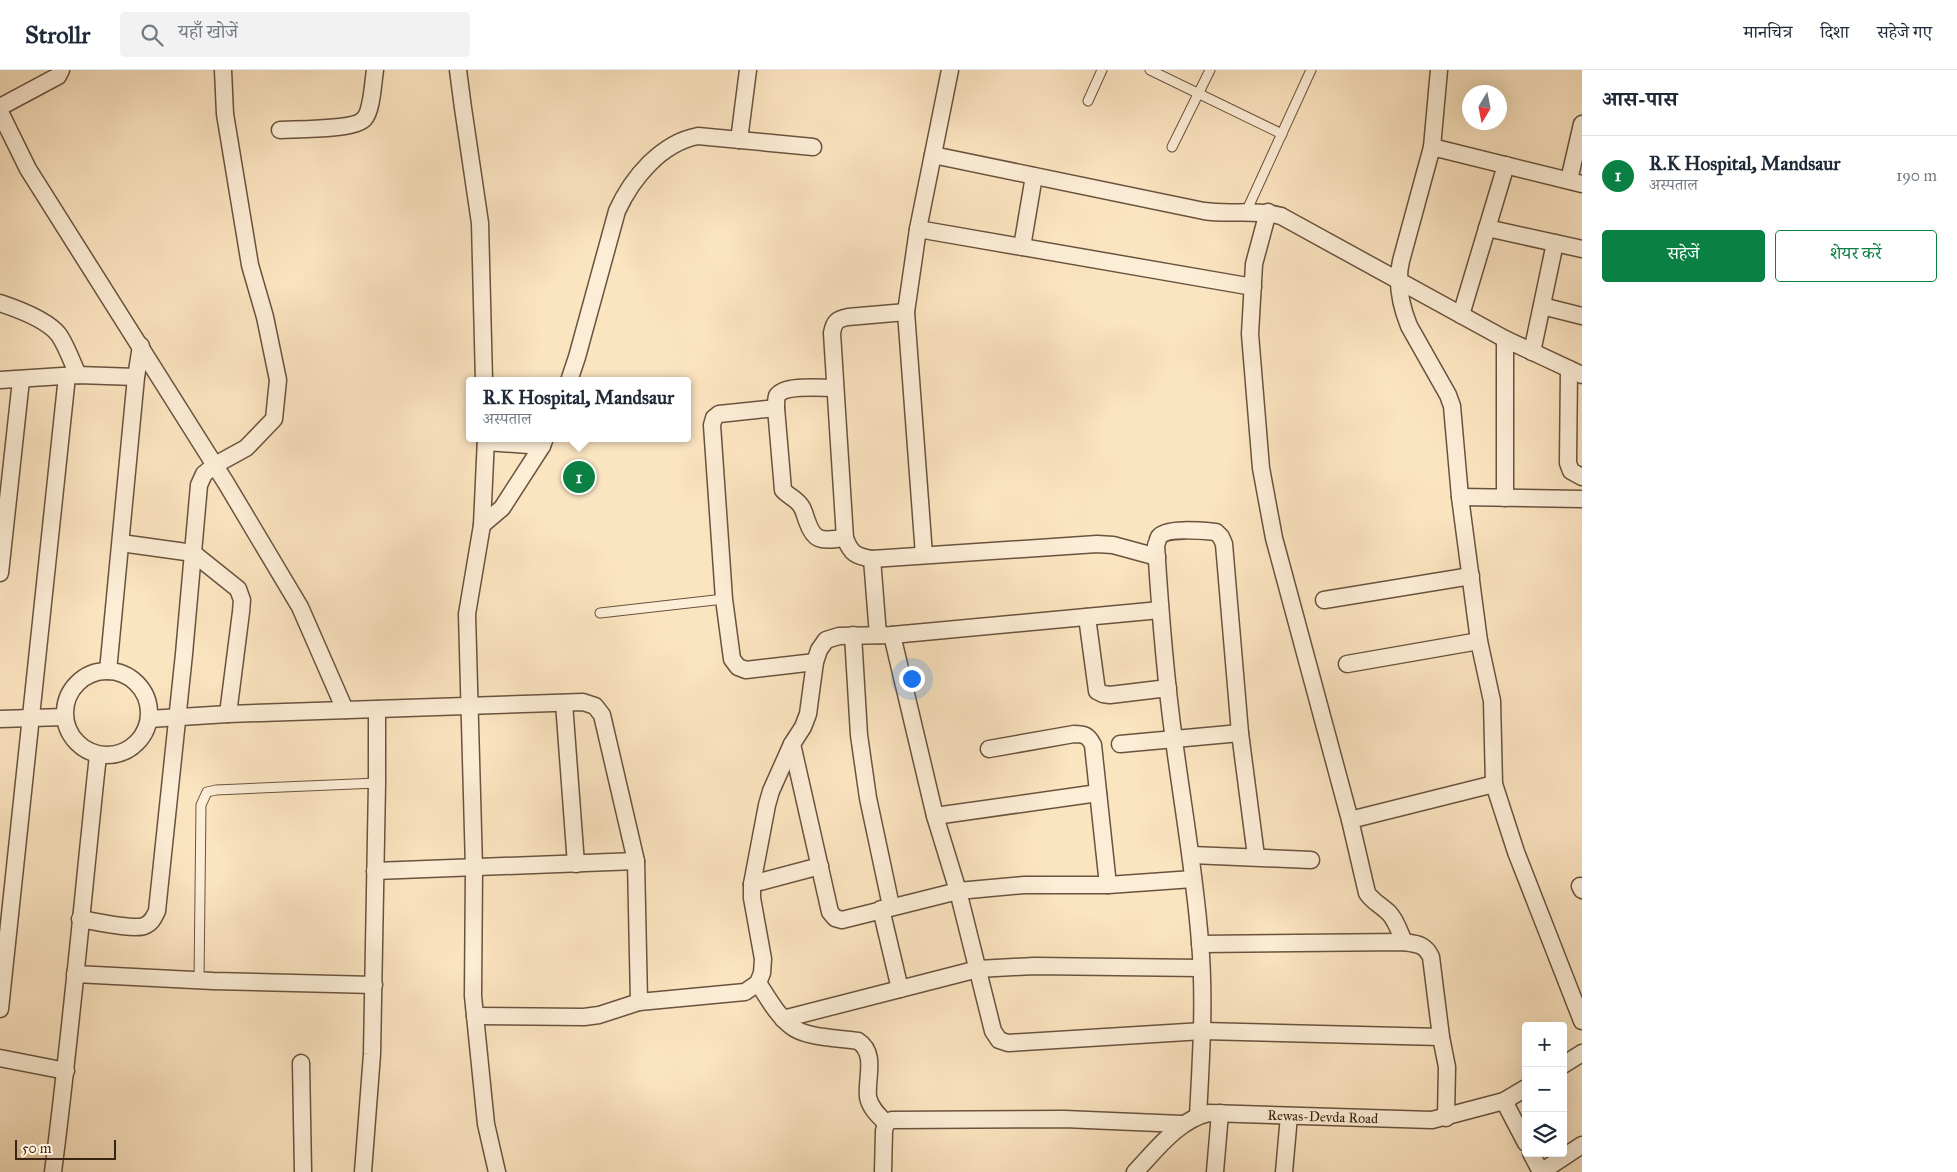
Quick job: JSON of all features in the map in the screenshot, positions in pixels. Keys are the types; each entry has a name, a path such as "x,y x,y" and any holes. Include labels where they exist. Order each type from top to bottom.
{"street":[{"path":"0,107 58,76 61,70"},
{"path":"80,919 130,926 144,926 152,921 157,910 199,485 204,474 215,465 246,448 274,419 278,380 265,317 250,265 225,114 222,70"},
{"path":"280,130 329,128 357,124 364,120 368,113 374,70"},
{"path":"458,70 480,223 484,377"},
{"path":"740,140 748,70"},
{"path":"924,556 906,312 918,229 950,70"},
{"path":"1439,70 1432,147 1401,261 1398,280 1405,316 1409,326 1448,395 1452,406 1460,497 1479,641 1492,701 1494,784 1516,852 1582,1021"},
{"path":"0,112 28,169 215,465 300,607 345,710"},
{"path":"1432,147 1575,182 1582,124"},
{"path":"570,377 578,357 622,198 661,152 685,138 698,136 813,147"},
{"path":"933,155 1204,211 1218,213 1268,212 1281,216 1505,339 1576,372 1568,463 1571,471 1582,477"},
{"path":"1461,315 1506,165"},
{"path":"1022,247 1034,176"},
{"path":"1268,212 1254,264 1250,347 1263,484 1274,538 1350,820 1367,893 1372,901 1388,912 1393,918 1404,942"},
{"path":"1487,228 1582,249"},
{"path":"918,229 1253,287"},
{"path":"1532,352 1555,243"},
{"path":"0,303 19,310 48,325 58,335 73,375 0,1009"},
{"path":"1542,306 1582,316"},
{"path":"906,312 839,318 834,324 832,333 845,538 854,553 872,559 1097,544 1157,557"},
{"path":"1505,339 1505,498"},
{"path":"108,671 136,377 141,346"},
{"path":"0,380 73,375 136,377"},
{"path":"0,573 21,380"},
{"path":"836,388 789,388 781,391 776,398 776,408 783,490 802,506 815,538 824,540 845,538"},
{"path":"776,408 719,414 714,418 712,425 724,598 732,659 738,667 746,670 815,662"},
{"path":"486,442 482,525 467,614 474,868 473,996 486,1124 498,1172"},
{"path":"482,525 502,508 543,442"},
{"path":"1460,497 1582,499"},
{"path":"1198,1116 1203,1031 1200,944 1194,879 1174,740 1160,610 1156,545 1158,537 1164,532 1216,532 1224,544 1240,733 1256,856"},
{"path":"121,543 193,552 238,589 242,600 228,714"},
{"path":"872,559 885,635 935,816 958,891 993,1031 999,1040 1008,1043 1203,1031 1441,1037"},
{"path":"1324,600 1471,576"},
{"path":"475,1016 584,1017 599,1015 640,1002 745,992 758,984 762,973 763,959 752,898 752,884 767,805 792,744 803,727 808,714 815,662 819,650 826,640 839,636 885,635 1160,610"},
{"path":"1087,617 1097,690 1103,694 1110,695 1168,688"},
{"path":"854,636 861,744 868,798 900,989"},
{"path":"1347,664 1479,641"},
{"path":"108,671 122,674 135,681 144,692 149,705 149,719 145,733 137,744 126,752 112,755 98,755 86,750 75,741 67,730 64,717 66,702 72,689 82,679 94,673 108,671"},
{"path":"564,702 576,864"},
{"path":"149,719 228,714 469,707 564,702 583,702 595,706 602,715 636,861 640,1002"},
{"path":"362,1172 372,1054 377,709"},
{"path":"0,719 64,717"},
{"path":"1120,744 1240,733"},
{"path":"989,749 1074,734 1084,734 1089,738 1093,744 1108,885"},
{"path":"792,744 830,912 835,918 842,920 958,891 1039,885 1108,885 1194,879"},
{"path":"53,1172 66,1071 98,755"},
{"path":"1350,820 1494,784"},
{"path":"935,816 1098,793"},
{"path":"1191,854 1311,860"},
{"path":"376,872 636,861"},
{"path":"752,884 820,866"},
{"path":"1200,944 1404,942 1421,944 1428,950 1431,957 1441,1037 1448,1067 1446,1118"},
{"path":"782,1019 978,969 1034,966 1201,968"},
{"path":"75,974 374,985"},
{"path":"758,984 782,1019 792,1028 805,1034 858,1041 866,1046 868,1054 868,1098 872,1109 886,1123"},
{"path":"1567,1062 1582,1053"},
{"path":"0,1058 66,1071"},
{"path":"300,1063 303,1172"},
{"name":"Rewas-Devda Road","path":"1138,1171 1182,1124 1198,1116 1220,1113 1432,1120 1446,1118 1504,1101 1522,1090"},
{"path":"1504,1101 1522,1135"},
{"path":"1215,1172 1220,1113"},
{"path":"1284,1172 1289,1116"},
{"path":"883,1172 884,1131 886,1123 892,1120 1064,1119 1182,1124"},
{"path":"1533,1157 1541,1172 1582,1145"}],"lane":[{"path":"1088,101 1102,70"},
{"path":"1150,70 1282,134"},
{"path":"1172,147 1210,70"},
{"path":"1246,212 1311,70"},
{"path":"600,613 724,598"},
{"path":"199,980 201,805 207,792 377,783"}],"place":[{"name":"R.K Hospital, Mandsaur","path":"579,477"}]}
